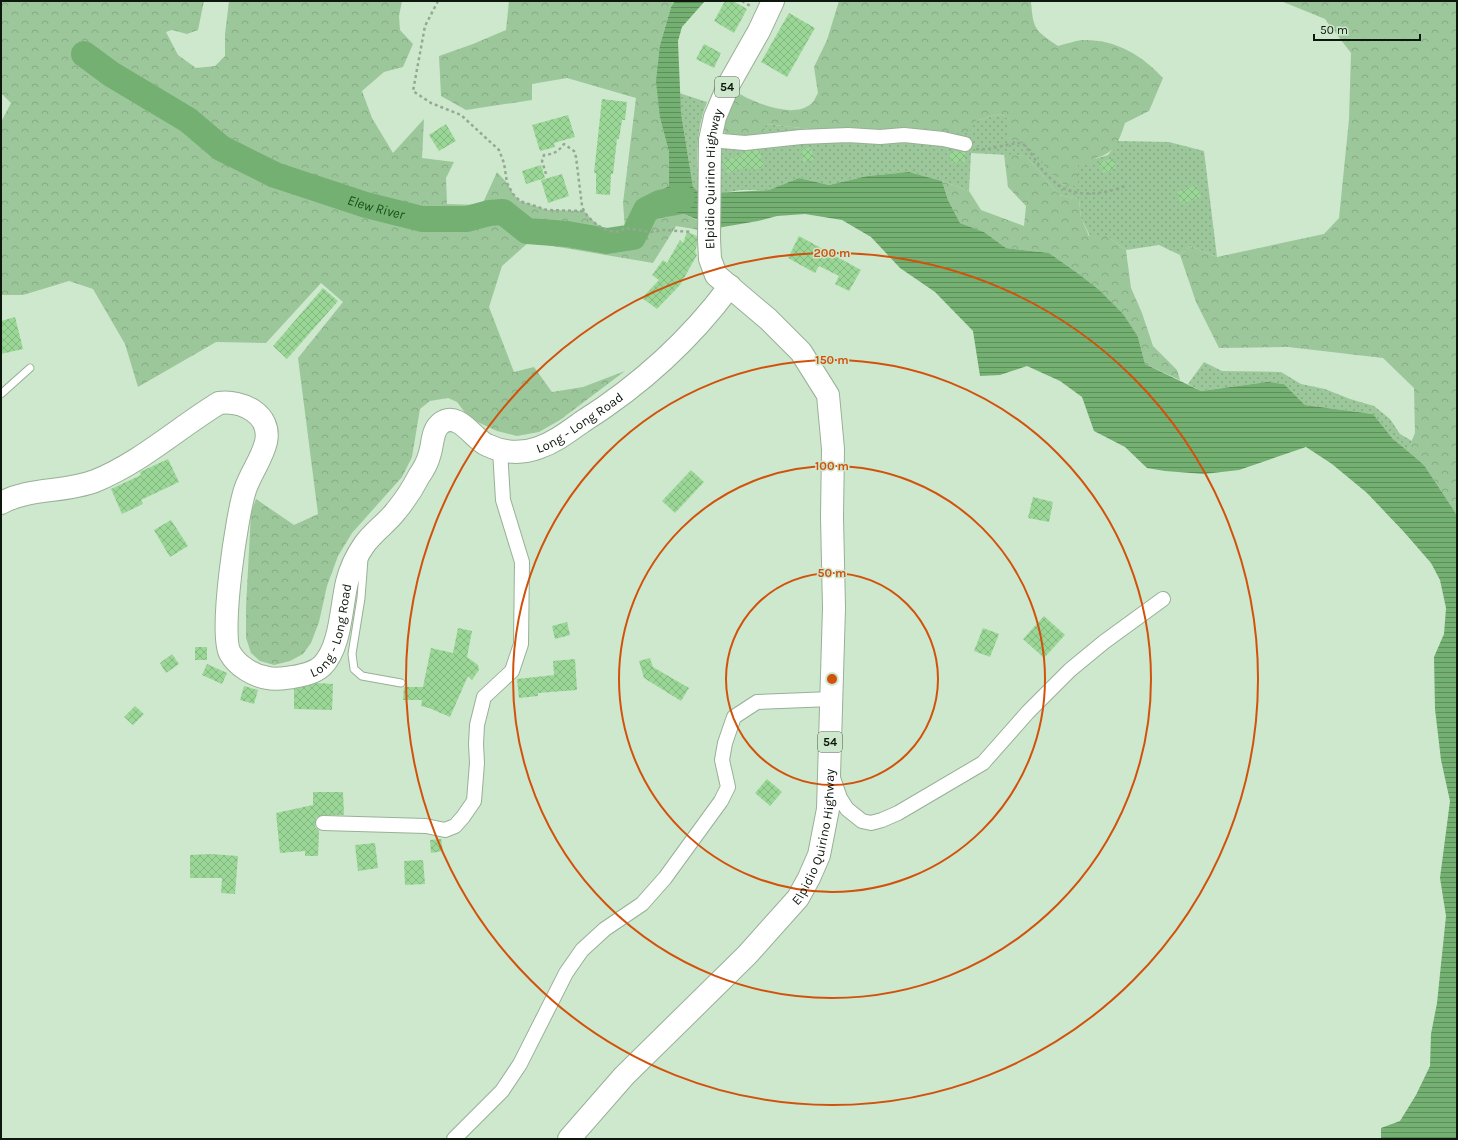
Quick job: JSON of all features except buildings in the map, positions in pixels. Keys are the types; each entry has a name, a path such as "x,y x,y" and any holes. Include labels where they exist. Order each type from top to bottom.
{"main road":[{"name":"Elpidio Quirino Highway","path":"569,1139 624,1076 747,955 798,898 809,878 822,842 828,810 834,608 832,517 834,479 828,395 801,352 768,319 716,275 710,259 703,231 709,183 710,140 715,117 722,99 760,31 773,1"},
{"name":"Long - Long Road","path":"1,503 23,494 56,491 95,481 126,464 219,403 229,402 243,404 259,416 265,426 266,441 246,486 240,506 230,578 226,640 229,653 239,664 264,678 274,679 311,673 323,665 336,639 347,582 364,544 397,510 419,477 430,452 435,432 440,424 446,421 460,422 485,444 500,450 525,452 540,447 561,437 608,406 687,338 711,312 730,286"}],"street":[{"path":"710,140 745,143 801,137 848,135 880,137 904,135 943,139 965,144"},
{"path":"323,823 426,826 445,830 455,826 474,801 477,763 477,725 484,697 512,671 521,644 522,562 503,500 500,450"},
{"path":"829,767 840,798 854,816 862,821 871,823 898,813 983,763 1028,712 1070,670 1104,642 1163,600"},
{"path":"454,1139 502,1091 520,1064 566,973 582,950 605,929 642,904 665,878 721,801 728,787 722,760 725,743 734,717 757,702 832,699"}],"lane":[{"path":"1,394 30,368"},
{"path":"364,544 361,598 352,654 354,669 362,676 401,683"}],"path":[{"path":"438,1 425,26 413,91 431,103 461,115 498,150 504,163 507,183 513,194 520,201 547,210 584,211"},
{"path":"742,1 746,4"},
{"path":"965,144 978,149 993,148 1009,143 1022,143 1030,150 1044,172 1062,188 1072,192 1100,193 1127,185"},
{"path":"546,174 542,161 544,155 552,154 558,151 564,144 574,151 584,211 592,220 616,233 621,232 625,228 651,232 664,230 703,231"}],"green space":[{"path":"1,1 204,1 198,30 187,34 172,30 166,32 178,55 196,68 215,66 225,56 225,34 229,1 402,1 399,16 400,30 413,44 403,67 384,72 362,91 372,118 393,153 424,119 422,158 454,162 446,178 447,204 482,205 497,172 520,201 547,210 584,211 597,224 608,231 614,232 625,228 623,203 636,98 567,78 532,84 532,100 466,110 441,96 439,56 506,30 509,1 675,1 671,7 660,45 660,118 669,152 669,186 673,215 684,214 701,222 702,232 676,226 653,263 529,242 502,266 489,307 514,372 534,367 552,392 583,387 625,371 560,420 539,432 517,436 497,431 469,418 457,402 448,398 430,401 420,409 412,457 402,477 352,533 338,556 327,586 319,622 311,643 303,654 290,661 274,665 260,661 251,653 246,638 246,607 251,513 256,499 294,525 318,514 298,358 343,302 321,283 266,343 216,342 138,387 125,344 93,289 69,281 23,295 1,295 1,122 11,103 1,93"},
{"path":"839,1 1031,1 1034,24 1044,36 1058,46 1082,40 1106,42 1127,50 1137,56 1146,62 1163,78 1149,111 1125,123 1116,145 1108,153 1096,158 1097,163 1078,164 1078,186 1065,186 1049,171 1029,145 1017,140 1009,140 1009,119 1000,114 975,121 970,131 944,136 847,129 810,129 766,124 763,135 726,137 721,122 733,91 761,104 782,110 802,108 812,103 818,93 814,67 827,40"},
{"path":"1281,1 1457,1 1457,515 1424,465 1407,452 1415,433 1414,388 1383,358 1288,347 1219,348 1196,302 1180,255 1190,246 1217,257 1324,234 1339,218 1349,119 1351,53 1325,19"},
{"path":"679,93 707,102 700,124 698,148 698,171 701,194 693,187"},
{"path":"1000,114 1009,119 1021,139 1033,147 1049,170 1065,186 1078,186 1078,164 1108,155 1118,141 1169,142 1204,151 1217,257 1190,246 1180,255 1159,245 1126,250 1107,236 1090,236 1081,218 1079,199 1059,195 1026,156 971,153 969,191 942,181 909,172 867,176 829,185 799,178 769,190 741,190 717,194 717,166 726,137 766,124 810,129 975,121"},
{"path":"1004,154 1026,156 1059,195 1079,199 1081,218 1089,236 1107,236 1126,250 1131,288 1142,313 1153,346 1177,370 1180,380 1145,364 1138,337 1076,272 1049,253 1006,248 984,232 960,223 948,200 942,181 969,191 981,210 1024,226 1026,206 1008,187"},
{"path":"1204,362 1222,371 1281,372 1301,384 1325,389 1350,399 1374,406 1390,419 1400,434 1412,441 1407,452 1393,439 1373,414 1305,405 1284,384 1267,382 1201,391 1188,384"}],"shaded area":[{"path":"675,1 705,1 682,27 678,41 681,113 693,187 701,194 769,190 799,178 829,185 867,176 909,172 942,181 948,200 960,223 984,232 1006,248 1049,253 1099,290 1123,314 1138,337 1145,364 1201,391 1267,382 1284,384 1305,405 1373,414 1393,439 1424,465 1457,515 1457,1139 1381,1139 1381,1128 1400,1121 1416,1095 1430,1066 1431,1034 1437,1003 1446,916 1440,878 1450,801 1441,760 1435,709 1434,657 1444,634 1446,608 1440,580 1431,563 1367,493 1332,464 1306,447 1239,470 1204,474 1147,468 1125,447 1094,431 1082,397 1060,381 1027,366 1000,375 980,376 973,331 935,292 900,268 871,237 842,220 805,214 777,216 717,228 684,214 659,218 651,196 669,186 669,152 660,118 656,81 660,45 671,7"}],"waterway":[{"name":"Elew River","path":"84,54 111,74 188,120 221,148 275,175 366,205 422,219 467,219 489,213 503,212 527,231 567,234 607,241 633,237 646,210 660,203 682,198"}]}
